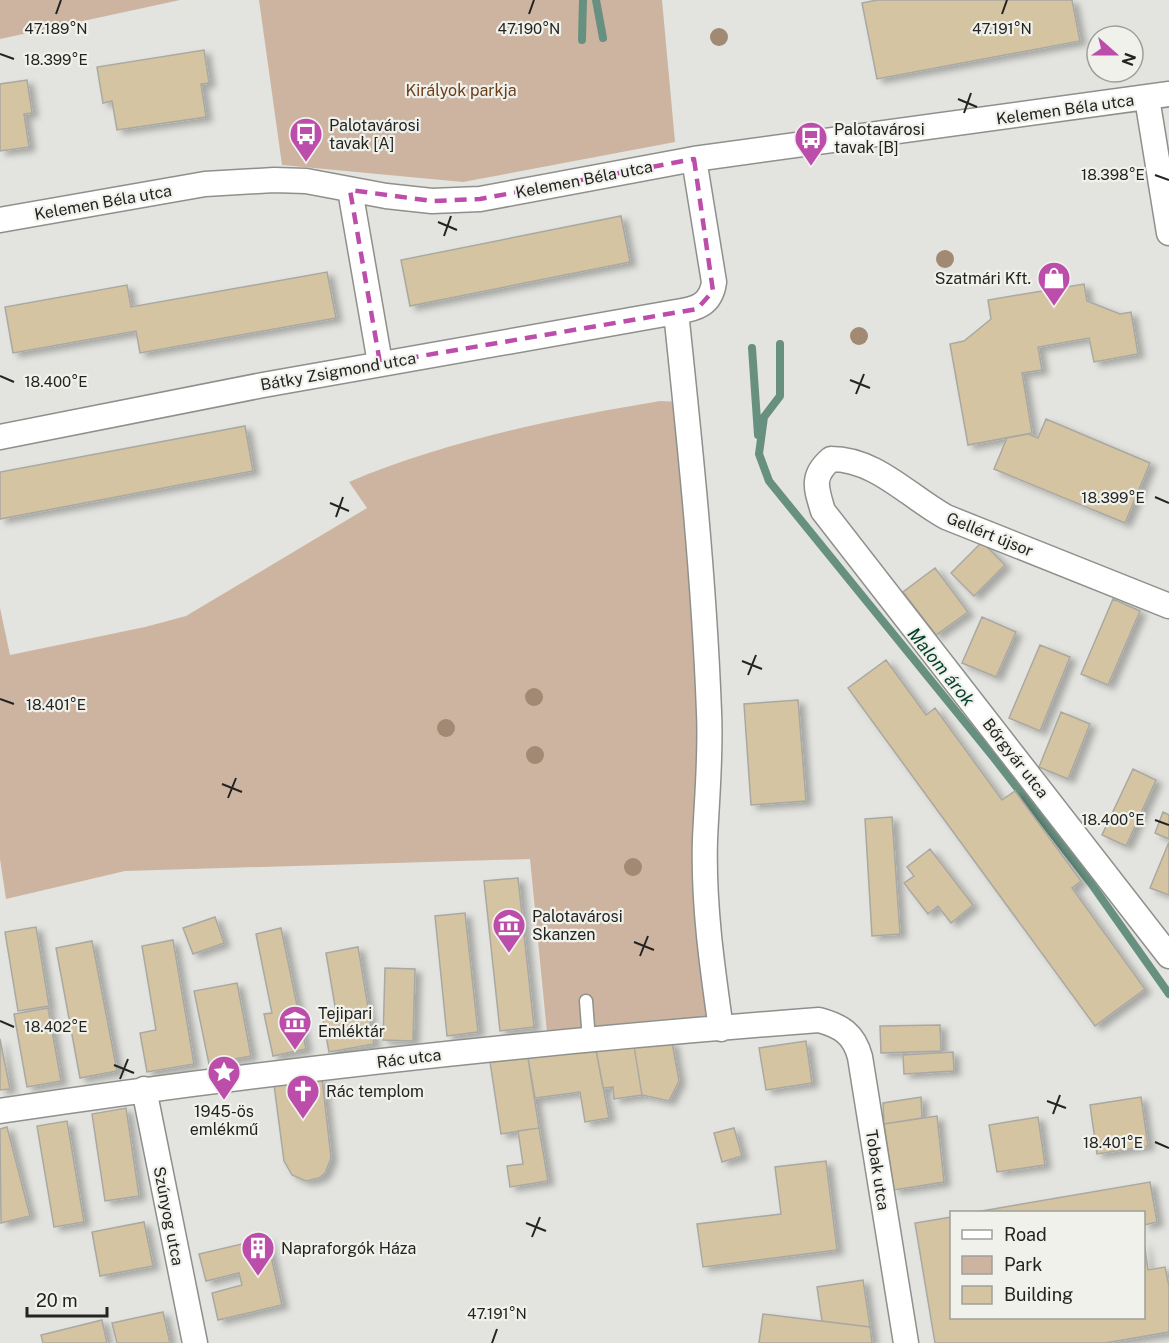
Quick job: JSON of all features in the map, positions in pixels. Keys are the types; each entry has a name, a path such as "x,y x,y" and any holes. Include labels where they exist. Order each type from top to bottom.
{"street":[{"name":"Kelemen Béla utca","path":"0,220 206,184 274,180 306,181 350,190 432,201 480,199 694,159 1158,96"},
{"path":"1158,96 1169,233"},
{"name":"Bátky Zsigmond utca","path":"0,437 380,363 697,309 710,298 714,282 694,159"},
{"path":"350,190 380,363"},
{"path":"676,312 706,650 710,764 705,840 709,946 721,1029"},
{"name":"Gellért újsor","path":"820,468 831,459 850,459 873,468 919,502 946,517 1169,606"},
{"name":"Bőrgyár utca","path":"820,468 817,491 823,511 1169,956"},
{"name":"Rác utca","path":"0,1111 144,1089 589,1040 819,1020"},
{"name":"Tobak utca","path":"819,1020 836,1024 847,1031 856,1042 906,1343"},
{"name":"Szúnyog utca","path":"144,1089 195,1343"}],"lane":[{"path":"586,1001 589,1040"}],"highlighted area":[{"path":"694,159 713,291 697,309 380,363 350,190 432,201 480,199"}],"green space":[{"path":"0,0 180,0 0,39"},
{"name":"Királyok parkja","path":"259,0 662,0 675,142 463,182 282,165"},
{"path":"660,401 685,402 721,1029 548,1043 530,859 125,871 6,899 0,859 0,608 10,655 145,627 186,616 367,508 349,482 424,454 502,432"}],"building":[{"path":"877,0 1072,0 1080,41 877,79 862,3"},
{"path":"204,50 209,83 201,84 206,117 117,130 112,101 103,103 97,67"},
{"path":"27,80 32,113 24,114 29,147 0,151 0,84"},
{"path":"621,216 630,262 410,306 401,260"},
{"path":"327,272 336,318 140,353 136,331 13,353 5,307 127,285 131,307"},
{"path":"1084,284 1087,301 1120,314 1131,312 1138,354 1094,362 1089,338 1038,347 1042,370 1022,373 1032,433 968,445 950,344 964,341 991,319 988,300"},
{"path":"1046,419 1150,463 1125,523 994,469 1007,438 1028,434 1038,438"},
{"path":"245,426 253,471 0,519 0,472"},
{"path":"982,542 1005,565 974,596 951,573"},
{"path":"935,568 968,612 936,635 903,592"},
{"path":"1113,599 1140,611 1108,685 1081,674"},
{"path":"982,617 1016,632 996,677 962,663"},
{"path":"1040,645 1070,657 1040,731 1009,718"},
{"path":"886,660 926,715 935,708 1002,800 1015,791 1081,881 1072,888 1145,989 1095,1026 848,688"},
{"path":"798,700 806,801 751,805 744,704"},
{"path":"1061,712 1090,724 1068,779 1039,767"},
{"path":"1133,769 1156,780 1126,846 1102,835"},
{"path":"1163,812 1169,815 1169,839 1155,833"},
{"path":"892,817 900,934 872,936 865,819"},
{"path":"1169,842 1169,895 1150,888"},
{"path":"930,849 973,905 951,923 938,906 928,914 904,883 914,876 907,867"},
{"name":"Palotavárosi Skanzen","path":"518,878 534,1027 500,1031 484,881"},
{"path":"465,913 478,1032 447,1036 435,916"},
{"path":"215,917 224,943 193,954 183,928"},
{"path":"36,927 49,1006 18,1011 5,932"},
{"path":"281,928 306,1049 273,1056 264,1014 272,1013 256,934"},
{"path":"173,940 194,1064 147,1072 140,1033 156,1030 142,946"},
{"path":"92,941 117,1071 80,1078 56,948"},
{"path":"358,947 374,1044 329,1052 322,1014 336,1012 326,953"},
{"path":"385,968 415,969 413,1041 383,1040"},
{"path":"237,983 251,1056 209,1064 194,991"},
{"path":"48,1008 61,1081 27,1087 14,1014"},
{"path":"940,1025 941,1051 881,1053 880,1026"},
{"path":"0,1039 10,1089 0,1090"},
{"path":"806,1041 812,1083 766,1090 759,1048"},
{"path":"672,1042 679,1081 669,1101 642,1095 634,1046"},
{"path":"634,1046 642,1095 614,1099 613,1087 603,1088 596,1050"},
{"path":"596,1050 609,1118 585,1122 580,1092 535,1098 528,1058"},
{"path":"953,1052 954,1071 904,1074 903,1055"},
{"path":"528,1058 539,1128 501,1134 490,1062"},
{"name":"Rác templom","path":"322,1078 331,1158 325,1173 319,1178 306,1181 292,1175 284,1161 274,1085"},
{"path":"921,1097 922,1118 884,1124 883,1103"},
{"path":"1141,1097 1148,1146 1097,1154 1090,1105"},
{"path":"126,1108 139,1196 105,1201 92,1114"},
{"path":"937,1116 944,1182 894,1190 884,1124"},
{"path":"1038,1117 1045,1165 997,1172 989,1125"},
{"path":"67,1121 84,1222 54,1227 37,1126"},
{"path":"7,1127 30,1216 1,1223 0,1129"},
{"path":"539,1128 548,1181 510,1187 507,1166 523,1164 518,1131"},
{"path":"734,1128 742,1156 722,1162 714,1133"},
{"path":"826,1161 837,1250 703,1267 697,1224 781,1214 775,1167"},
{"path":"1150,1182 1157,1222 1145,1225 1145,1211 982,1211"},
{"path":"950,1217 950,1319 1145,1319 1145,1249 1148,1270 1165,1267 1169,1286 1169,1332 1105,1343 935,1343 915,1223"},
{"path":"144,1222 153,1266 100,1276 92,1232"},
{"name":"Napraforgók Háza","path":"267,1238 282,1305 218,1320 212,1293 242,1285 239,1273 206,1281 199,1254"},
{"path":"863,1280 870,1327 822,1321 817,1287"},
{"path":"163,1312 170,1343 117,1343 112,1323"},
{"path":"763,1314 870,1327 872,1343 759,1343"},
{"path":"102,1320 107,1343 43,1343 41,1335"}],"waterway":[{"path":"582,40 583,0"},
{"path":"596,0 603,38"},
{"name":"Malom árok","path":"780,344 780,396 764,417 759,454 769,481 994,758 1090,882 1169,994"},
{"path":"752,348 758,435"}],"place":[{"name":"Palotavárosi tavak [A]","path":"306,163"},
{"name":"Palotavárosi tavak [B]","path":"811,167"},
{"name":"Szatmári Kft.","path":"1054,307"},
{"name":"Palotavárosi Skanzen","path":"509,954"},
{"name":"Tejipari Emléktár","path":"295,1051"},
{"name":"1945-ös emlékmű","path":"224,1101"},
{"name":"Rác templom","path":"303,1120"},
{"name":"Napraforgók Háza","path":"258,1277"}]}
